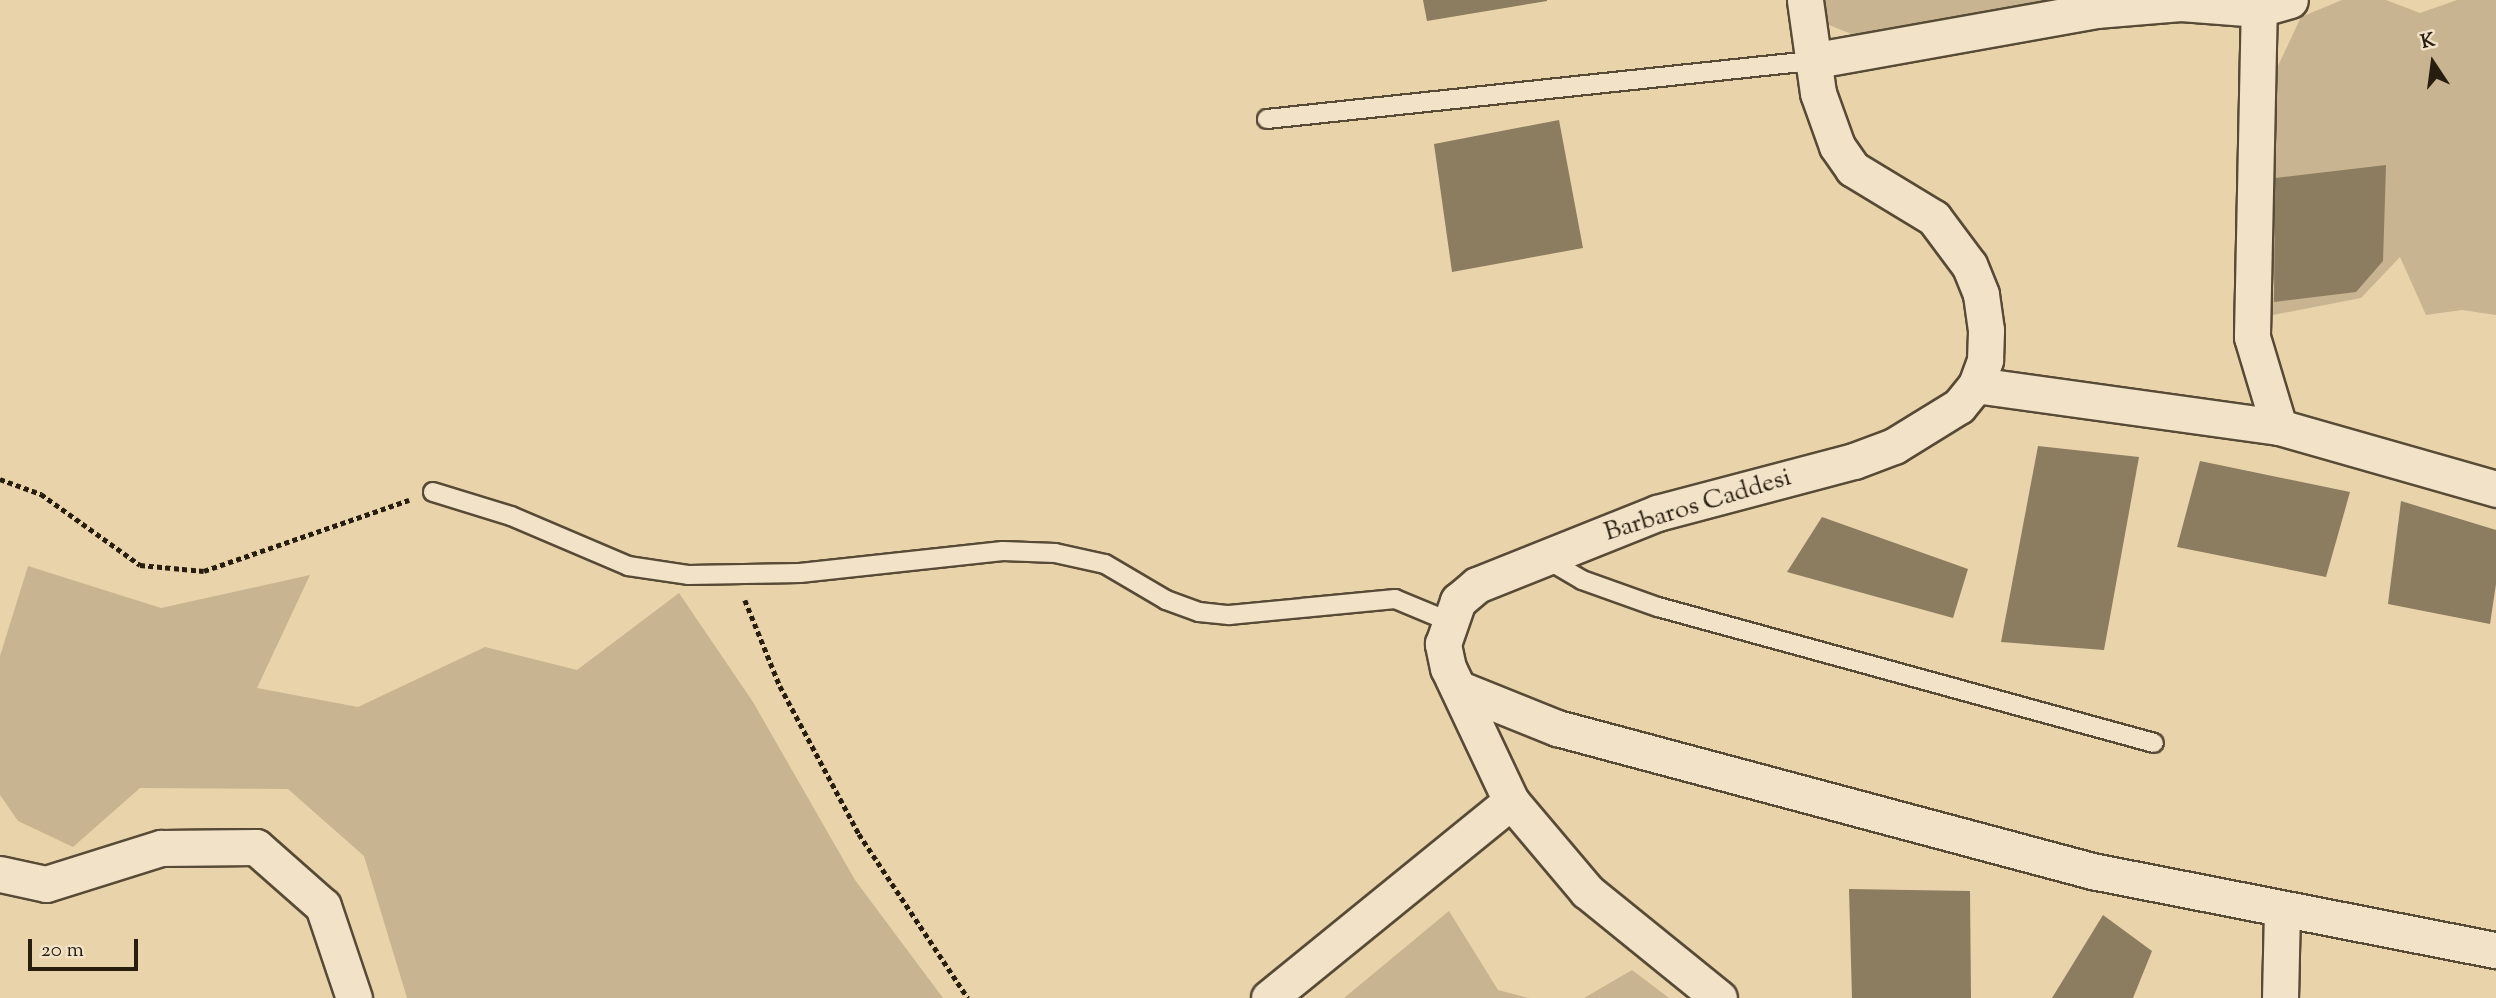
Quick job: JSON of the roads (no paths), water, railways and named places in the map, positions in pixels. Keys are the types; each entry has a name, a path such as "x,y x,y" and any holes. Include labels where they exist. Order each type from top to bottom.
{"street":[{"name":"Barbaros Caddesi","path":"1448,621 1458,601 1476,585 1543,557 1657,513 1854,461 1894,446 1959,407 1976,385 1985,360 1986,330 1980,294 1969,265 1934,218 1853,169 1825,120 1811,61 1805,0"},
{"path":"1811,61 2096,10 2181,3 2270,3 2252,337 2279,427"},
{"path":"1976,385 2279,427 2496,489"},
{"path":"1448,621 1443,643 1448,668 1511,801 1587,891 1719,998"},
{"path":"1460,689 1557,728 2092,871 2496,950"},
{"path":"1269,998 1511,801"},
{"path":"0,874 47,884 161,848 256,847 323,906 354,998"},
{"path":"2280,998 2282,909"}],"lane":[{"path":"1267,119 1811,61"},
{"path":"433,492 511,516 628,566 689,575 800,573 1003,551 1055,553 1105,564 1166,600 1199,612 1230,615 1395,599 1448,621"},
{"path":"1543,557 1582,580 1658,607 2154,743"}]}
